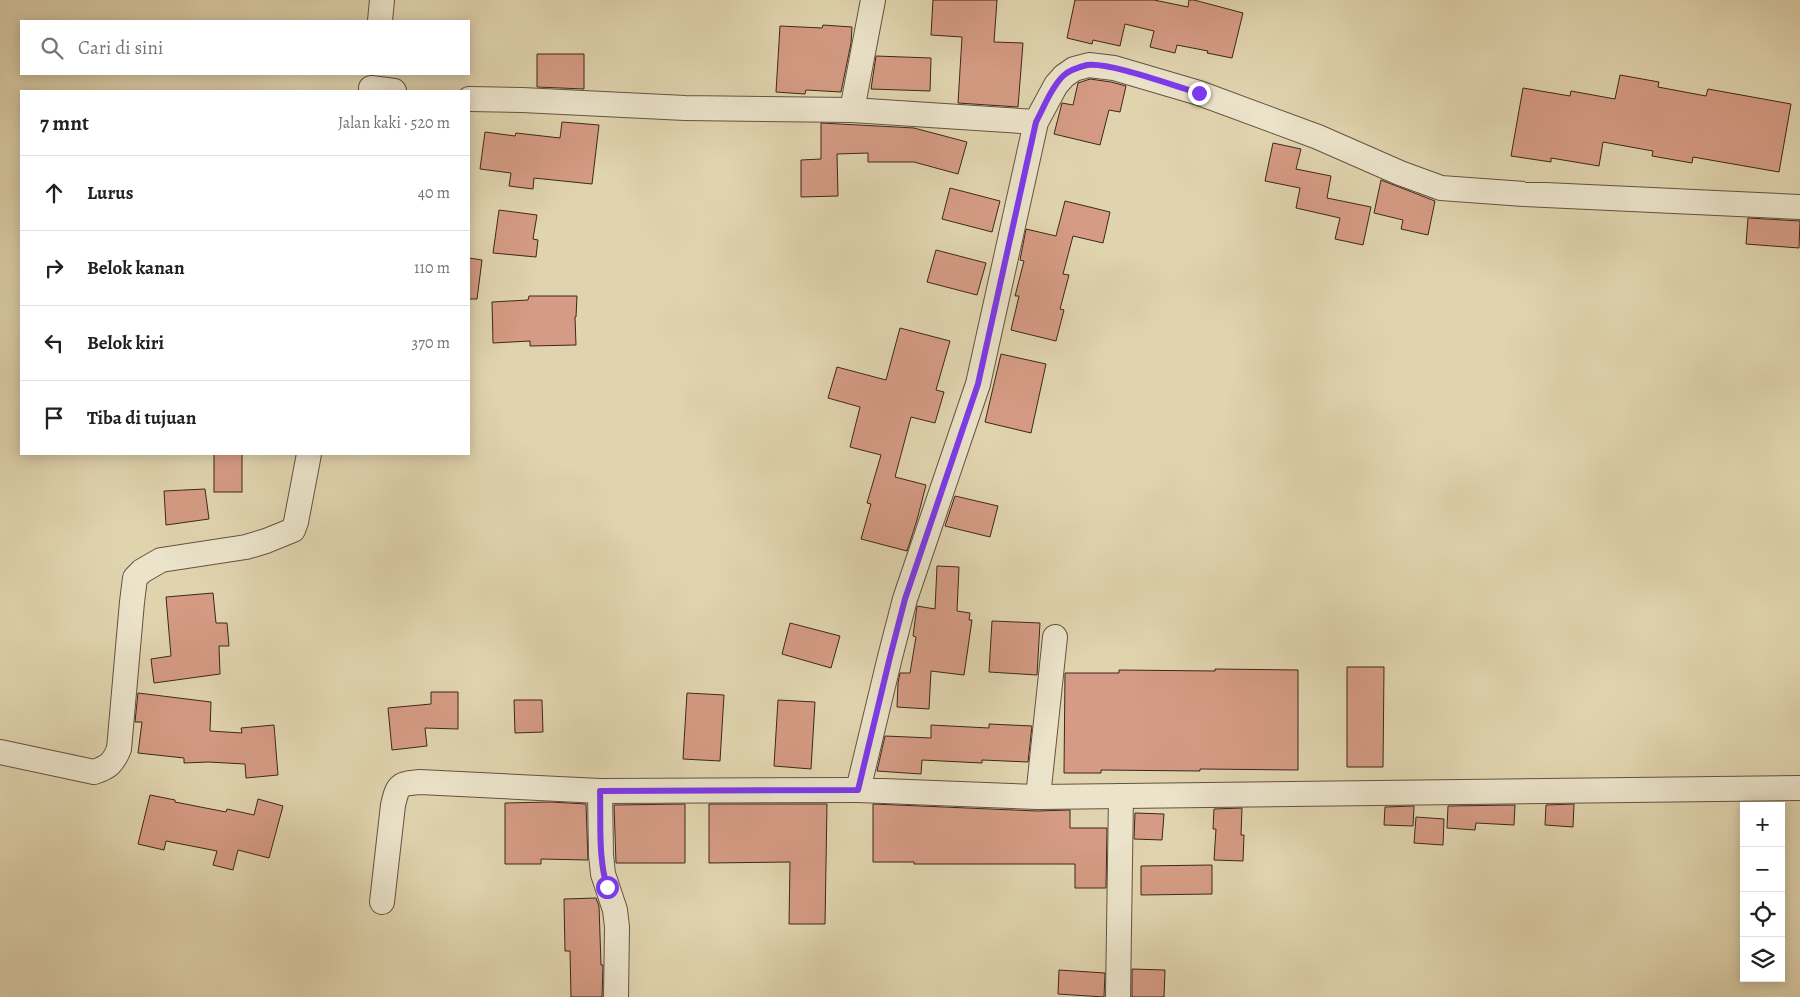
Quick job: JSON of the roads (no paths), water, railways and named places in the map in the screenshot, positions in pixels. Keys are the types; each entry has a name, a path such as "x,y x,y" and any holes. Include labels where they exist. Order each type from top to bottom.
{"street":[{"path":"380,20 382,0"},
{"path":"852,110 873,0"},
{"path":"858,790 905,599 978,384 1036,122 1056,85 1074,69 1089,65 1114,68 1199,93 1318,137 1400,173 1441,188 1534,195 1800,207"},
{"path":"470,100 532,100 685,108 852,110 1036,122"},
{"path":"0,752 94,772 113,762 119,749 135,578 142,571 161,560 246,547 293,530 309,455"},
{"path":"1038,797 1055,637"},
{"path":"382,902 396,790 404,784 420,782 600,791 858,790 1038,797 1800,788"},
{"path":"600,791 603,874 615,910 617,927 616,997"},
{"path":"1118,997 1122,796"}]}
